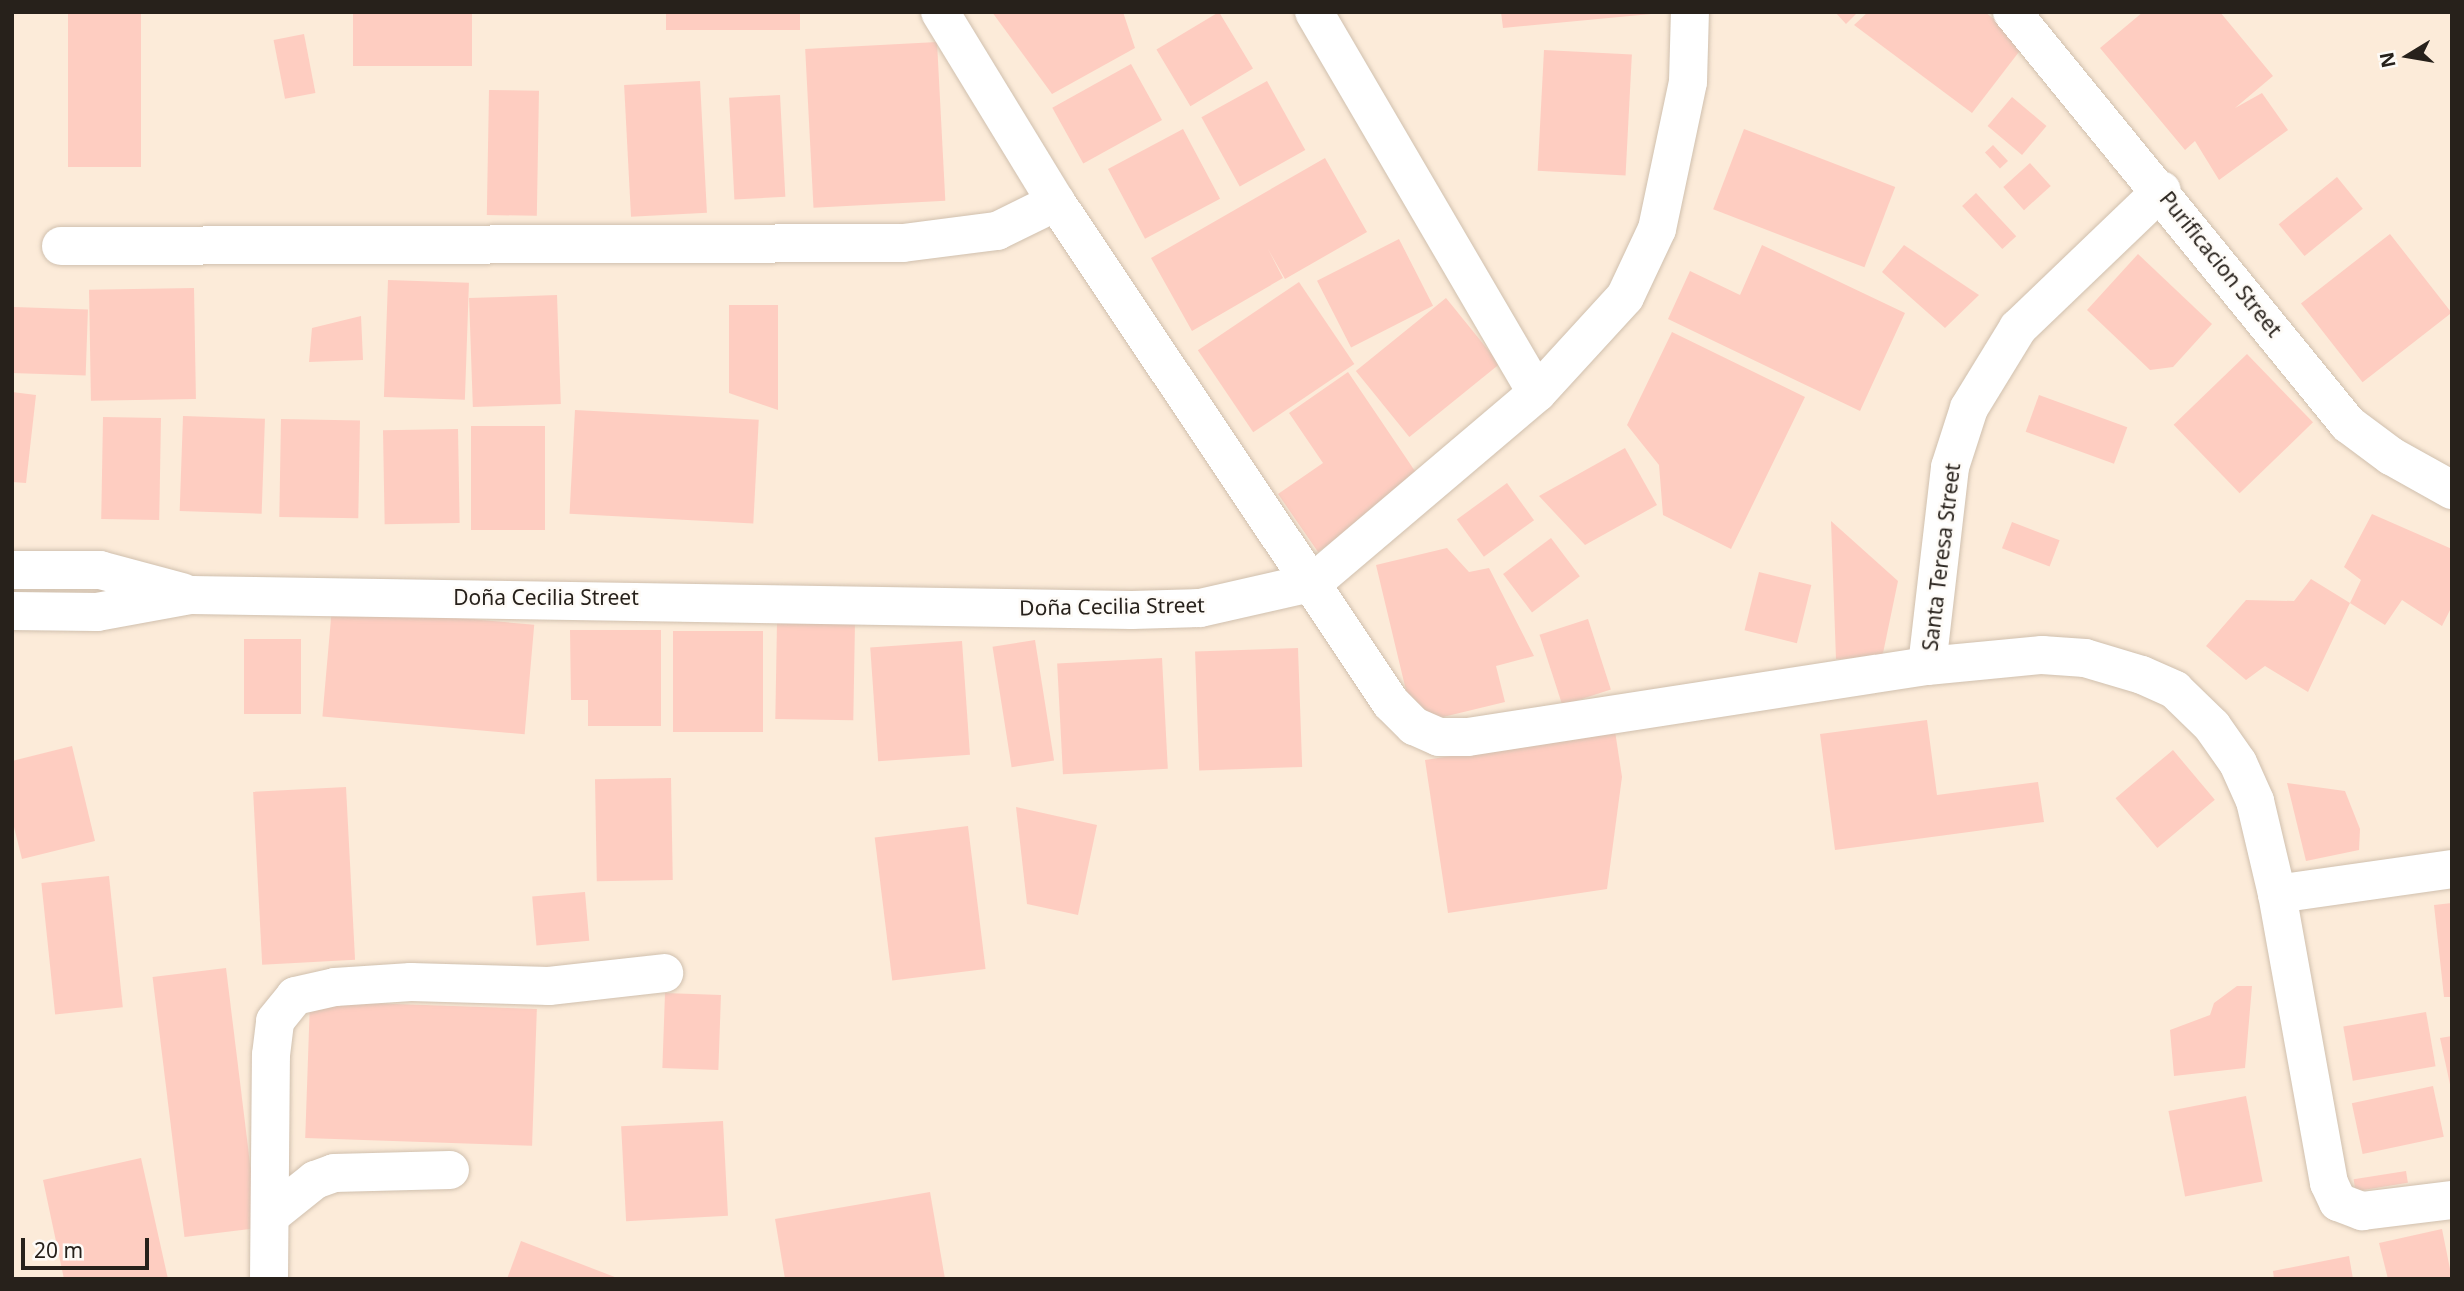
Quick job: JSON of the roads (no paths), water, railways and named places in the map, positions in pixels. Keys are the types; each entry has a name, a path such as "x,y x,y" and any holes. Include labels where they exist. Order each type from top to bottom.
{"street":[{"path":"940,12 1056,202 1314,582 1391,703 1414,726 1440,737 1468,737 1927,666 2042,655 2085,658 2175,690 2212,726 2238,763 2255,801 2277,894 2329,1183 2338,1202 2362,1211 2452,1199"},
{"path":"1314,12 1537,393"},
{"name":"Doña Cecilia Street","path":"12,611 97,612 191,595 1132,610 1200,608 1314,582 1537,393 1625,297 1657,229 1688,82 1690,12"},
{"name":"Purificacion Street","path":"2012,12 2162,190 2348,424 2391,456 2452,490"},
{"name":"Santa Teresa Street","path":"1927,666 1950,467 1969,408 2018,328 2162,190"},
{"path":"61,246 903,243 997,231 1056,202"},
{"name":"Doña Cecilia Street","path":"12,570 100,570 191,595"},
{"path":"2277,894 2452,869"},
{"path":"268,1279 275,1021 295,996 335,987 411,982 549,986 664,973"},
{"path":"270,1216 314,1180 334,1173 450,1170"}]}
